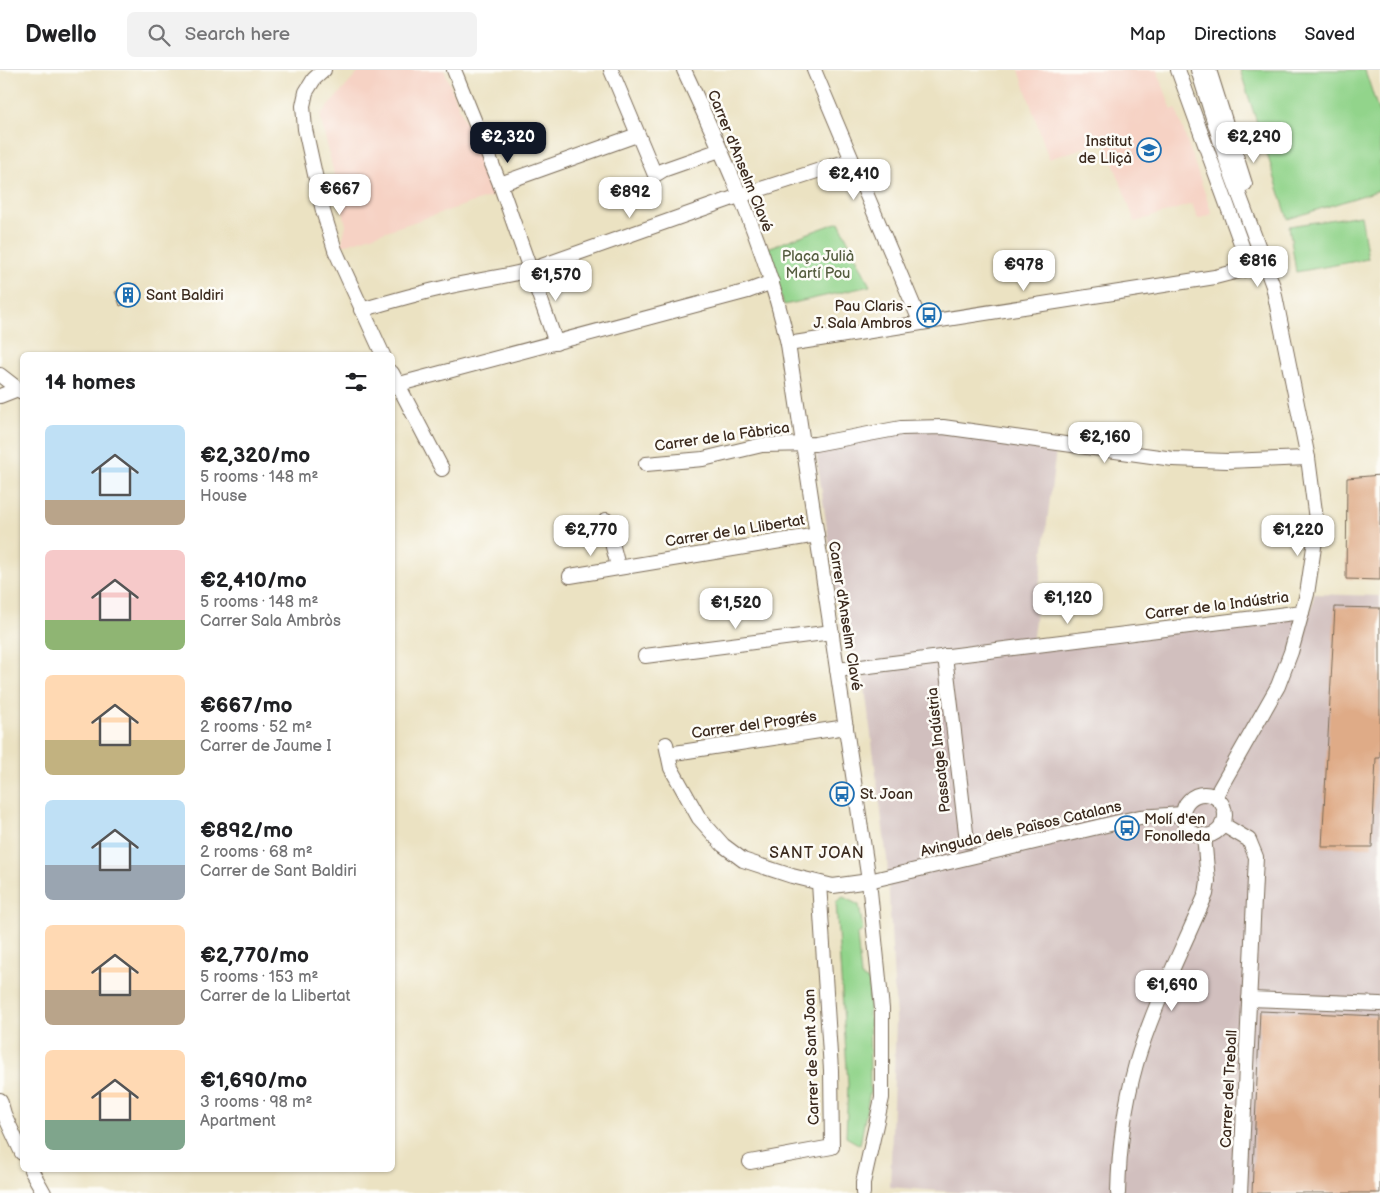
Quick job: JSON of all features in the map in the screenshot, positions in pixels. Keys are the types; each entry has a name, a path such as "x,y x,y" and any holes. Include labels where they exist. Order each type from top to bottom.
{"street":[{"path":"324,70 314,79 306,92 302,106 305,129 323,211 335,250 361,310 382,352"},
{"path":"454,70 500,184 556,343"},
{"path":"611,70 655,175 663,170 720,150"},
{"name":"Carrer d'Anselm Clavé","path":"684,70 720,150 772,282 788,344 869,881 882,1009 882,1098 863,1188"},
{"path":"814,70 920,321"},
{"path":"1178,70 1250,268"},
{"path":"1198,70 1227,162 1273,286 1308,458 1317,527 1302,612 1291,652 1278,686 1215,797"},
{"path":"1208,70 1266,248 1266,264"},
{"path":"500,184 637,135"},
{"path":"361,310 402,297 496,279 530,270 739,196 851,160"},
{"path":"788,344 920,321 1215,276 1266,264"},
{"path":"395,381 556,343 748,291 772,282"},
{"path":"0,375 20,390"},
{"path":"395,383 442,469"},
{"path":"0,396 20,390"},
{"name":"Carrer de la Fàbrica","path":"646,464 703,459 762,444 802,442 816,444 922,426 1173,460 1227,461 1308,458"},
{"path":"606,520 618,566"},
{"name":"Carrer de la Llibertat","path":"570,576 618,566 817,535"},
{"name":"Carrer de la Indústria","path":"837,670 1302,612"},
{"path":"644,656 832,632"},
{"name":"Passatge Indústria","path":"945,656 967,841"},
{"name":"Carrer del Progrés","path":"667,749 846,727"},
{"name":"Avinguda dels Països Catalans","path":"667,749 671,768 699,818 722,845 743,860 833,886 869,881 1140,818 1182,814"},
{"path":"1204,794 1215,797 1221,803 1224,810 1222,824 1218,830 1204,836 1196,834 1188,828 1182,814 1186,804 1194,796 1204,794"},
{"name":"Carrer del Treball","path":"1222,824 1249,840 1256,857 1240,1193"},
{"path":"1118,1193 1119,1157 1124,1116 1136,1064 1206,894 1208,881 1204,836"},
{"name":"Carrer de Sant Joan","path":"750,1162 832,1147 831,1070 819,883"},
{"path":"1249,999 1380,1004"},
{"path":"0,1100 4,1114 20,1149"},
{"path":"32,1172 44,1193"}],"shaded area":[{"path":"444,70 495,195 341,246 346,225 320,115 360,71"},
{"name":"Institut de Lliçà","path":"1019,70 1157,70 1172,110 1176,109 1212,214 1198,219 1192,204 1135,222 1105,141 1049,159"},
{"path":"901,428 1057,442 1032,644 1311,611 1314,594 1380,596 1380,1193 963,1193 890,1187 896,1019 887,859 863,673 854,657 844,649 815,444"}],"green space":[{"path":"1240,70 1365,70 1380,116 1380,190 1288,219"},
{"path":"1361,215 1368,259 1296,272 1289,226"},
{"name":"Plaça Julià Martí Pou","path":"839,222 870,286 784,305 765,249"},
{"path":"843,897 859,905 863,930 857,935 861,977 869,981 870,1091 860,1145 846,1137 848,1084 836,902"}],"building":[{"name":"Sant Baldiri","path":"135,285 141,298 120,306 115,292"},
{"path":"1380,475 1380,580 1346,579 1347,478"},
{"path":"1335,607 1380,608 1380,758 1376,758 1372,847 1322,847"},
{"path":"1260,1011 1380,1016 1380,1193 1252,1193"}],"place":[{"name":"Institut de Lliçà","path":"1149,150"},
{"name":"Sant Baldiri","path":"128,295"},
{"name":"Pau Claris - J. Sala Ambros","path":"929,315"},
{"name":"St. Joan","path":"842,794"},
{"name":"Molí d'en Fonolleda","path":"1127,828"}],"district":[{"name":"SANT JOAN","path":"817,853"}]}
